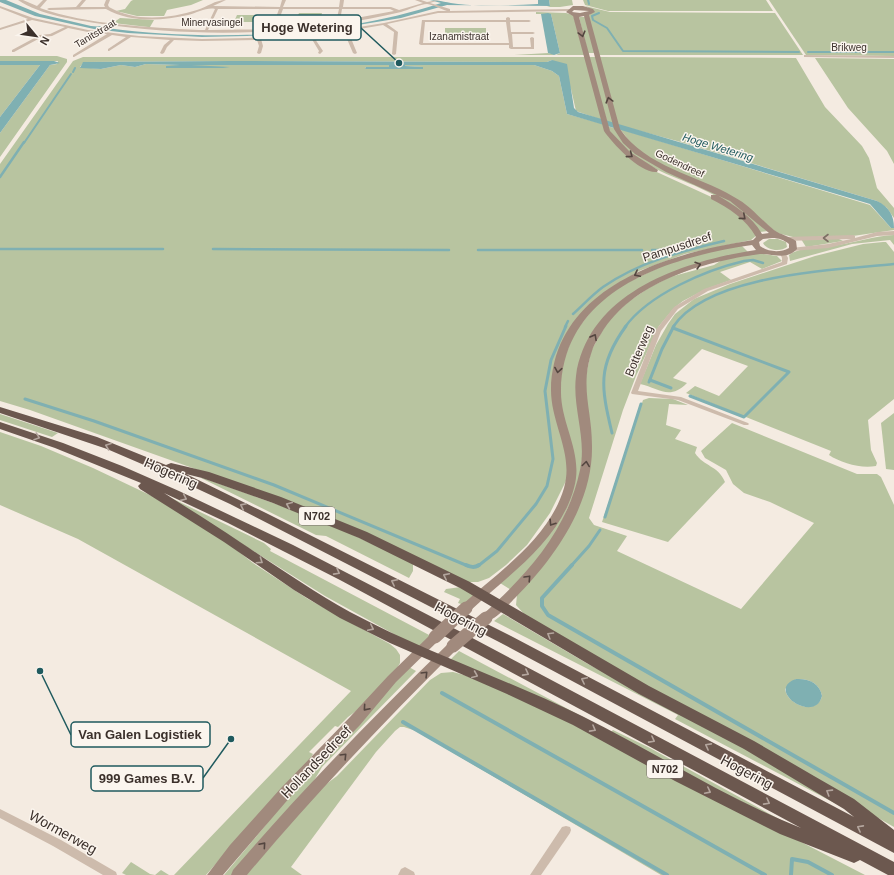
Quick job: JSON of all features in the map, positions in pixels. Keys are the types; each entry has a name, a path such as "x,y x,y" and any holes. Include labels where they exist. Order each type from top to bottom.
{"highway":[{"name":"Hogering","path":"0,410 33,420 144,460 210,490 434,602 631,704 894,846"},
{"name":"Hogering","path":"0,425 62,446 123,471 302,554 894,871"},
{"name":"N702","path":"144,460 205,475 277,500 364,536 480,594 644,690 749,745 809,780 849,804 894,839"},
{"name":"N702","path":"123,471 299,587 345,615 439,660 512,690 578,721 680,777 786,829 894,871"}],"main road":[{"name":"Godendreef","path":"574,0 573,11 587,55 604,122 612,138 632,156 650,168 703,191 729,205 751,224 758,239 756,245 759,249 765,251"},
{"path":"573,11 584,8 582,0"},
{"name":"Godendreef","path":"584,8 592,11 586,15 616,126 628,144 646,158 670,171 731,198 751,212 777,236"},
{"path":"573,11 586,15"},
{"path":"777,236 786,238 793,243 793,249 783,253"},
{"name":"Pampusdreef","path":"435,637 480,594 496,582 531,550 552,524 565,498 572,471 571,453 557,400 557,376 560,358 567,339 580,319 606,294 643,271 689,254 777,236"},
{"name":"Pampusdreef","path":"453,646 500,606 537,568 566,526 575,506 586,468 588,450 581,389 583,363 594,337 603,324 630,298 664,278 710,261 765,251 783,253"},
{"name":"Hollandsedreef","path":"214,875 286,792 435,637"},
{"name":"Hollandsedreef","path":"238,875 261,847 332,769 453,646"}],"street":[{"name":"Minervasingel","path":"20,0 40,8 90,21 123,27 206,31 274,29 338,23 398,11 428,3"},
{"path":"40,8 45,0"},
{"path":"76,9 84,0"},
{"path":"107,8 106,5 108,0"},
{"path":"40,8 107,8 113,12 126,16 158,18 186,14 224,0"},
{"path":"274,29 284,0"},
{"path":"338,23 342,0"},
{"path":"417,0 428,3 436,2 450,11"},
{"path":"210,6 217,8 391,8 398,11"},
{"path":"0,7 32,19 67,28 130,36 173,39 259,39 311,35 346,31 438,12 450,11 573,11"},
{"path":"206,31 217,8"},
{"path":"0,11 6,10"},
{"path":"465,11 465,21"},
{"path":"508,16 508,21 509,33 510,44 511,48 533,48 533,34 509,33"},
{"path":"152,29 158,18"},
{"path":"1,30 32,19"},
{"name":"Izanamistraat","path":"510,44 421,44 424,21 529,22"},
{"path":"384,24 396,32 394,54"},
{"name":"Tanitstraat","path":"74,56 123,27"},
{"path":"27,49 30,46 67,28"},
{"path":"346,31 355,53"},
{"path":"13,50 41,36 51,35"},
{"path":"311,35 321,51 320,53"},
{"path":"108,50 130,36"},
{"path":"162,53 165,46 173,39"},
{"path":"259,39 261,46 259,53"},
{"name":"Brikweg","path":"805,56 894,57"},
{"path":"793,249 828,246 865,237 894,233"},
{"path":"786,238 865,237"},
{"name":"Botterweg","path":"746,424 679,398 634,393 661,326 676,308 706,290 785,263 783,253"},
{"name":"Wormerweg","path":"0,813 58,843 112,875"},
{"path":"535,875 566,830"},
{"path":"403,875 405,872 410,875"}],"green space":[{"path":"133,0 203,0 191,5 167,10 164,16 137,16 116,11 125,9"},
{"path":"549,0 572,0 573,5 547,7 550,6"},
{"path":"583,0 766,0 773,11 608,11 585,5"},
{"path":"769,0 894,0 894,56 806,55"},
{"path":"585,6 610,12 775,13 803,55 598,55 588,16 594,11"},
{"path":"536,12 566,13 573,15 586,55 556,55 560,53 551,14 536,14"},
{"path":"299,13 322,13 320,20 296,20"},
{"path":"237,15 256,15 253,22 234,22"},
{"path":"579,17 585,17 595,53 588,53"},
{"path":"120,18 154,20 150,27 113,23"},
{"path":"445,28 486,28 486,36 445,36"},
{"path":"548,53 556,55 514,55"},
{"path":"0,56 57,56 67,59 67,62 0,157 0,133 50,65 57,64 58,61 0,61"},
{"path":"83,57 586,57 602,120 576,111 571,89 552,60 547,62 84,62 80,67 101,69 121,65 135,67 146,64 180,65 166,67 191,66 191,65 389,65 389,67 366,67 365,69 423,69 423,67 404,66 534,65 552,71 559,76 567,114 603,124 606,132 648,168 718,200 743,218 757,235 751,240 685,254 639,271 604,293 590,305 571,328 558,354 555,367 566,444 568,477 550,513 527,545 506,565 489,578 478,582 467,582 201,471 30,410 0,401 0,164 73,61"},
{"path":"589,57 596,57 614,124 607,122"},
{"path":"599,57 796,58 825,107 862,146 869,158 877,188 894,208 894,218 887,208 877,201 677,141 618,125"},
{"path":"815,58 894,59 894,164 887,151 848,108"},
{"path":"0,65 40,65 0,117"},
{"path":"607,126 614,128 631,149 727,197 768,231 760,232 743,216 712,194 645,163 624,147 612,135"},
{"path":"620,129 870,205 891,228 894,228 894,230 846,237 793,237 777,233 749,209 660,165 635,148"},
{"path":"894,235 894,245 890,240 852,244 790,261 789,255 800,250"},
{"path":"769,239 778,239 786,242 787,247 781,250 768,248 763,243"},
{"path":"801,239 839,239 843,241 806,247"},
{"path":"886,242 894,252 894,399 868,420 871,450 877,463 876,466 864,467 839,461 829,455 831,451 686,393 695,386 719,396 748,366 702,349 673,378 687,383 681,388 675,391 664,392 640,384 656,345 668,324 675,314 694,299 730,284 815,256 863,244"},
{"path":"740,244 748,252 718,258 635,292 585,350 584,443 579,483 553,541 511,590 500,583 568,502 566,428 560,400 560,370 574,333 598,303 624,284 673,261"},
{"path":"757,253 777,256 782,261 762,269 750,262 720,272 731,280 706,289 683,301 674,308 659,326 636,376 623,410 589,518 594,525 627,536 617,551 741,609 814,523 770,502 744,493 733,484 726,470 705,458 701,451 732,423 857,474 877,474 881,477 894,505 894,827 558,635 524,614 516,605 517,595 582,494 584,386 591,351 608,321 628,302 650,287 670,277 714,265 722,260","holes":["796,679 805,679 813,682 821,691 822,696 819,702 814,706 809,707 796,704 791,700 785,689"]},
{"path":"649,398 673,399 688,405 669,404 666,425 681,430 675,439 697,447 695,453 699,458 719,472 725,482 668,542 602,522 643,400"},
{"path":"894,413 894,470 886,469 881,423"},
{"path":"0,414 58,433 52,437 0,420"},
{"path":"0,432 41,446 93,468 152,496 224,540 253,563 308,599 390,644 400,655 400,663 396,670 363,706 348,717 338,727 335,726 309,752 313,754 307,764 206,875 174,875 351,691 78,539 0,505"},
{"path":"201,478 321,520 413,563 413,571 409,578 326,536 316,535"},
{"path":"161,493 264,543 271,549 270,551 431,636 419,647 412,644 325,596"},
{"path":"461,587 476,595 464,605 458,603 460,599 444,592 446,589"},
{"path":"503,614 588,664 735,742 844,808 675,719 678,715 494,621"},
{"path":"459,651 611,732 613,730 650,748 788,824 449,661"},
{"path":"409,667 416,671 322,767 309,789 233,875 224,875 265,826 284,800"},
{"path":"453,672 518,696 865,875 661,875 416,731 400,727 376,752 291,867 302,875 246,875 321,788 337,776 430,680 441,673"},
{"path":"131,862 150,874 155,875 126,875 122,873"},
{"path":"161,870 169,875 155,875"}],"water":[{"path":"0,0 6,0 40,14 91,26 109,26 107,28 190,35 276,34 318,30 402,14 441,3 430,0 475,5 447,5 401,18 321,31 247,36 202,37 128,33 94,29 35,16 0,2"},
{"path":"538,0 549,0 550,6 498,5 538,4"},
{"path":"475,5 498,5 488,6"},
{"path":"541,14 551,14 560,53 554,55 548,53"},
{"path":"552,60 567,64 574,108 578,112 877,201 885,206 892,215 894,228 891,228 870,204 567,114 559,76 552,71 534,65 405,65 423,67 423,69 365,69 366,67 389,67 389,65 191,65 230,67 166,68 166,66 180,65 146,64 135,67 121,65 101,69 80,68 83,62 547,62"},
{"path":"0,61 54,61 60,63 50,65 0,133 0,117 40,65 0,65"},
{"path":"796,679 805,679 813,682 819,688 822,696 818,704 810,707 802,706 788,697 786,690 788,684"}],"waterway":[{"path":"588,0 589,4"},
{"path":"599,13 592,16 593,20 607,28 623,51 799,52"},
{"path":"808,52 894,52"},
{"path":"73,72 75,68"},
{"path":"24,143 71,74"},
{"path":"0,177 24,142"},
{"path":"573,314 603,287 631,271 661,258 724,241"},
{"path":"0,249 163,249"},
{"path":"213,249 449,250"},
{"path":"478,250 642,250"},
{"path":"652,250 680,250"},
{"path":"625,327 635,315 648,304 663,294 696,277 713,270 744,261 753,260 763,263"},
{"path":"673,327 690,309 714,296 743,285 808,273 894,264"},
{"path":"565,327 568,321"},
{"path":"478,566 497,551 536,504 547,486 553,459 545,391 551,360 566,326"},
{"path":"612,433 605,402 604,377 610,353 626,326"},
{"path":"649,382 662,349 674,326"},
{"path":"673,328 789,372 744,417 690,396"},
{"path":"650,380 671,388"},
{"path":"25,399 94,421 274,485 468,566"},
{"path":"605,517 641,404"},
{"path":"571,566 589,546 600,530"},
{"path":"466,565 472,567 479,565"},
{"path":"572,565 542,598 542,606 548,615 894,813"},
{"path":"442,693 765,875"},
{"path":"403,722 667,875"},
{"path":"791,875 792,859 808,862 832,875"}],"place":[{"name":"Hoge Wetering","path":"399,63"},
{"name":"Van Galen Logistiek","path":"40,671"},
{"name":"999 Games B.V.","path":"231,739"}]}
